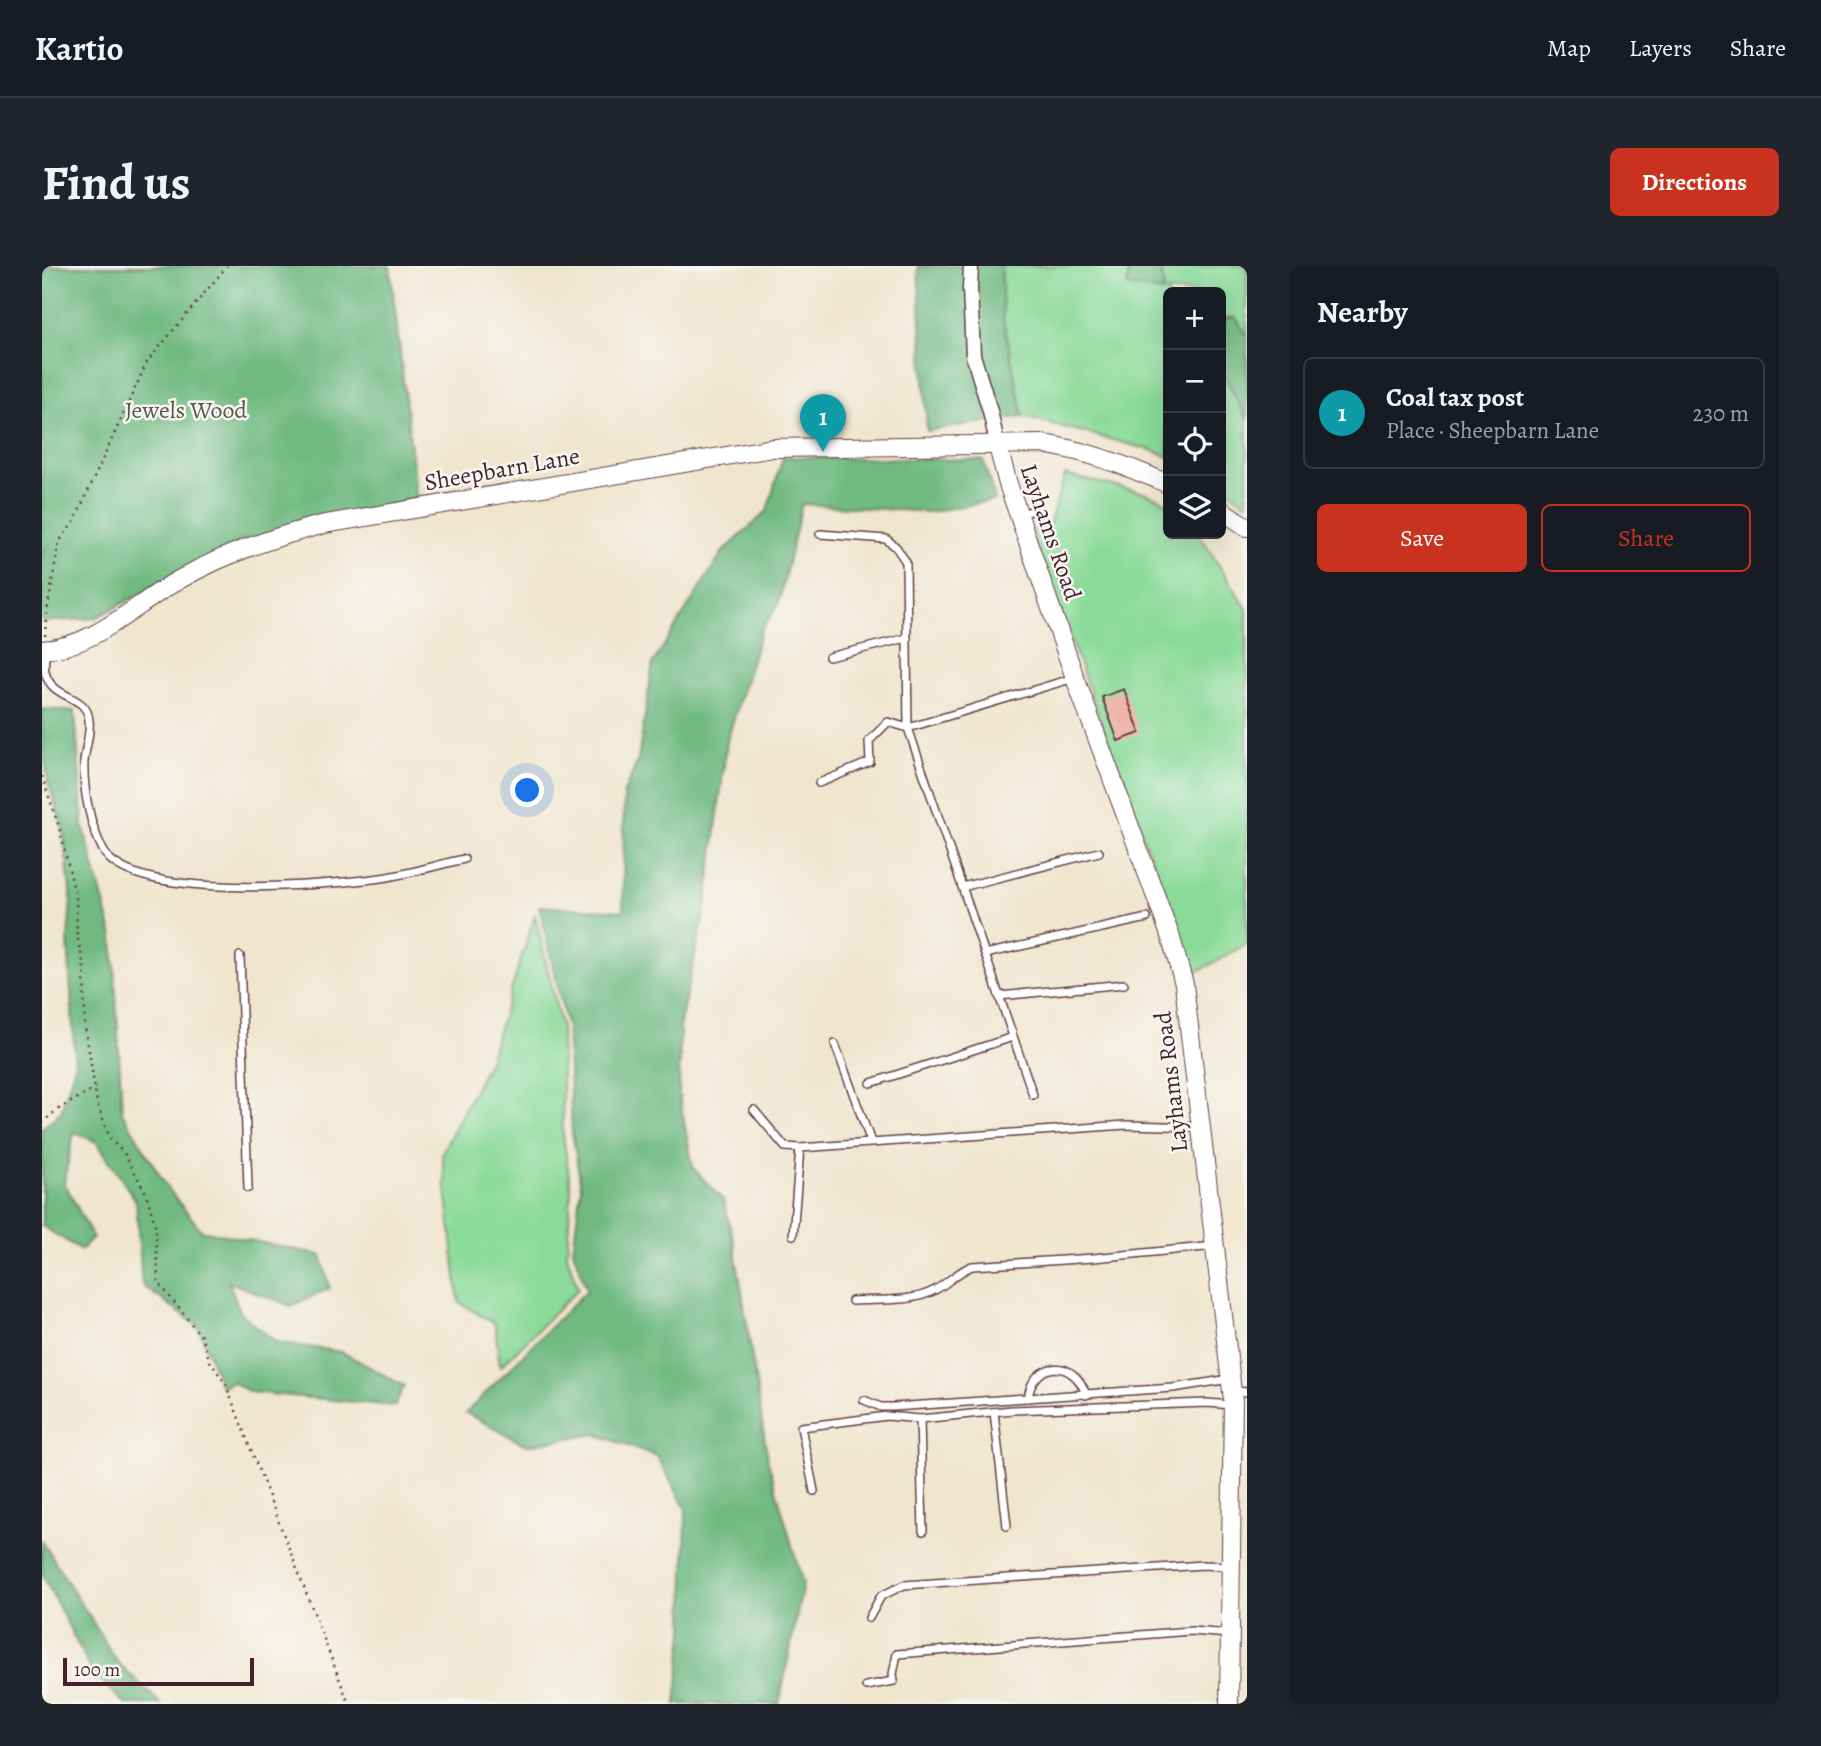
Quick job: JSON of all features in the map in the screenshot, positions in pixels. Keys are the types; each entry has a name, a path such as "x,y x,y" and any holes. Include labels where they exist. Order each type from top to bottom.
{"street":[{"path":"971,266 973,355 997,443"},
{"name":"Layhams Road","path":"997,443 1018,515 1153,888 1181,974 1236,1392 1229,1704"},
{"name":"Sheepbarn Lane","path":"43,650 60,649 99,633 173,583 247,547 325,524 774,447 1042,444 1077,451 1163,482"},
{"path":"1226,513 1247,527"}],"lane":[{"path":"1018,515 1036,509"},
{"path":"820,534 886,539 896,547 906,562 908,728 1033,1095"},
{"path":"829,657 907,638"},
{"path":"43,650 45,672 51,685 61,694 83,704 88,710 89,731 84,761 90,813 104,852 115,864 130,872 174,882 255,887 381,877 464,859"},
{"path":"819,783 870,762 869,741 888,722 908,728 1075,678"},
{"path":"962,887 1099,852"},
{"path":"985,954 1147,918"},
{"path":"240,956 248,1188"},
{"path":"999,996 1124,984"},
{"path":"871,1083 1013,1037"},
{"path":"835,1044 871,1142"},
{"path":"754,1110 785,1147 800,1148 1126,1125 1201,1127"},
{"path":"793,1235 800,1148"},
{"path":"852,1301 921,1296 934,1291 958,1271 972,1266 1093,1258 1216,1245"},
{"path":"1028,1398 1032,1383 1038,1375 1056,1368 1074,1373 1086,1395"},
{"path":"864,1399 881,1407 892,1407 1173,1388 1236,1392"},
{"path":"814,1491 801,1427 887,1416 920,1419 994,1412 1208,1403 1236,1392"},
{"path":"994,1412 1007,1526"},
{"path":"920,1419 923,1531"},
{"path":"869,1618 881,1596 904,1585 1203,1565 1231,1566"},
{"path":"866,1686 894,1681 897,1654 1191,1631 1230,1634"}],"path":[{"path":"43,650 58,542 74,523 147,362 227,266"},
{"path":"42,776 59,828 76,898 77,936 84,967 85,1026 97,1103 110,1139 124,1153 146,1193 156,1228 158,1283 201,1336 210,1361 226,1385 349,1704"},
{"path":"42,1123 57,1110 95,1088"}],"green space":[{"name":"Jewels Wood","path":"42,266 390,266 417,502 244,540 95,618 42,622"},
{"path":"918,266 1001,266 1003,319 1023,416 927,431"},
{"path":"1001,266 1129,266 1128,286 1163,291 1163,454 1023,416 1003,319"},
{"path":"1129,266 1161,266 1163,292 1127,286"},
{"path":"1161,266 1247,266 1247,336 1235,317 1226,319 1226,287 1164,287"},
{"path":"1235,317 1247,336 1247,420 1226,378 1226,319"},
{"path":"1226,378 1247,420 1247,504 1226,489"},
{"path":"783,457 983,460 995,500 930,512 802,504 778,605 761,630 727,741 707,901 680,1022 679,1096 693,1168 723,1200 734,1241 768,1461 803,1584 779,1704 676,1704 684,1630 686,1508 657,1456 595,1434 526,1445 466,1413 587,1290 573,1250 581,1187 572,1132 567,1028 539,906 623,911 624,793 638,760 653,663 722,553 767,511"},
{"path":"1065,475 1146,493 1163,501 1163,539 1202,539 1247,609 1247,944 1193,974 1031,531 1049,525"},
{"path":"42,709 75,711 83,825 113,937 122,1112 168,1189 201,1230 321,1255 330,1288 291,1306 229,1282 241,1314 276,1342 342,1352 404,1386 395,1406 250,1392 232,1382 221,1387 198,1326 142,1285 136,1201 97,1142 74,1132 64,1182 93,1238 81,1250 42,1226 42,1128 61,1112 75,1065 68,938 71,900 63,828 48,782 42,741"},
{"path":"535,915 561,1027 563,1135 571,1189 567,1255 578,1289 500,1367 495,1324 459,1302 442,1153 488,1063"},
{"path":"42,1541 118,1663 161,1704 125,1704 92,1672 42,1574"}],"building":[{"path":"1124,689 1140,733 1118,741 1102,697"}],"place":[{"name":"Coal tax post","path":"823,452"}]}
